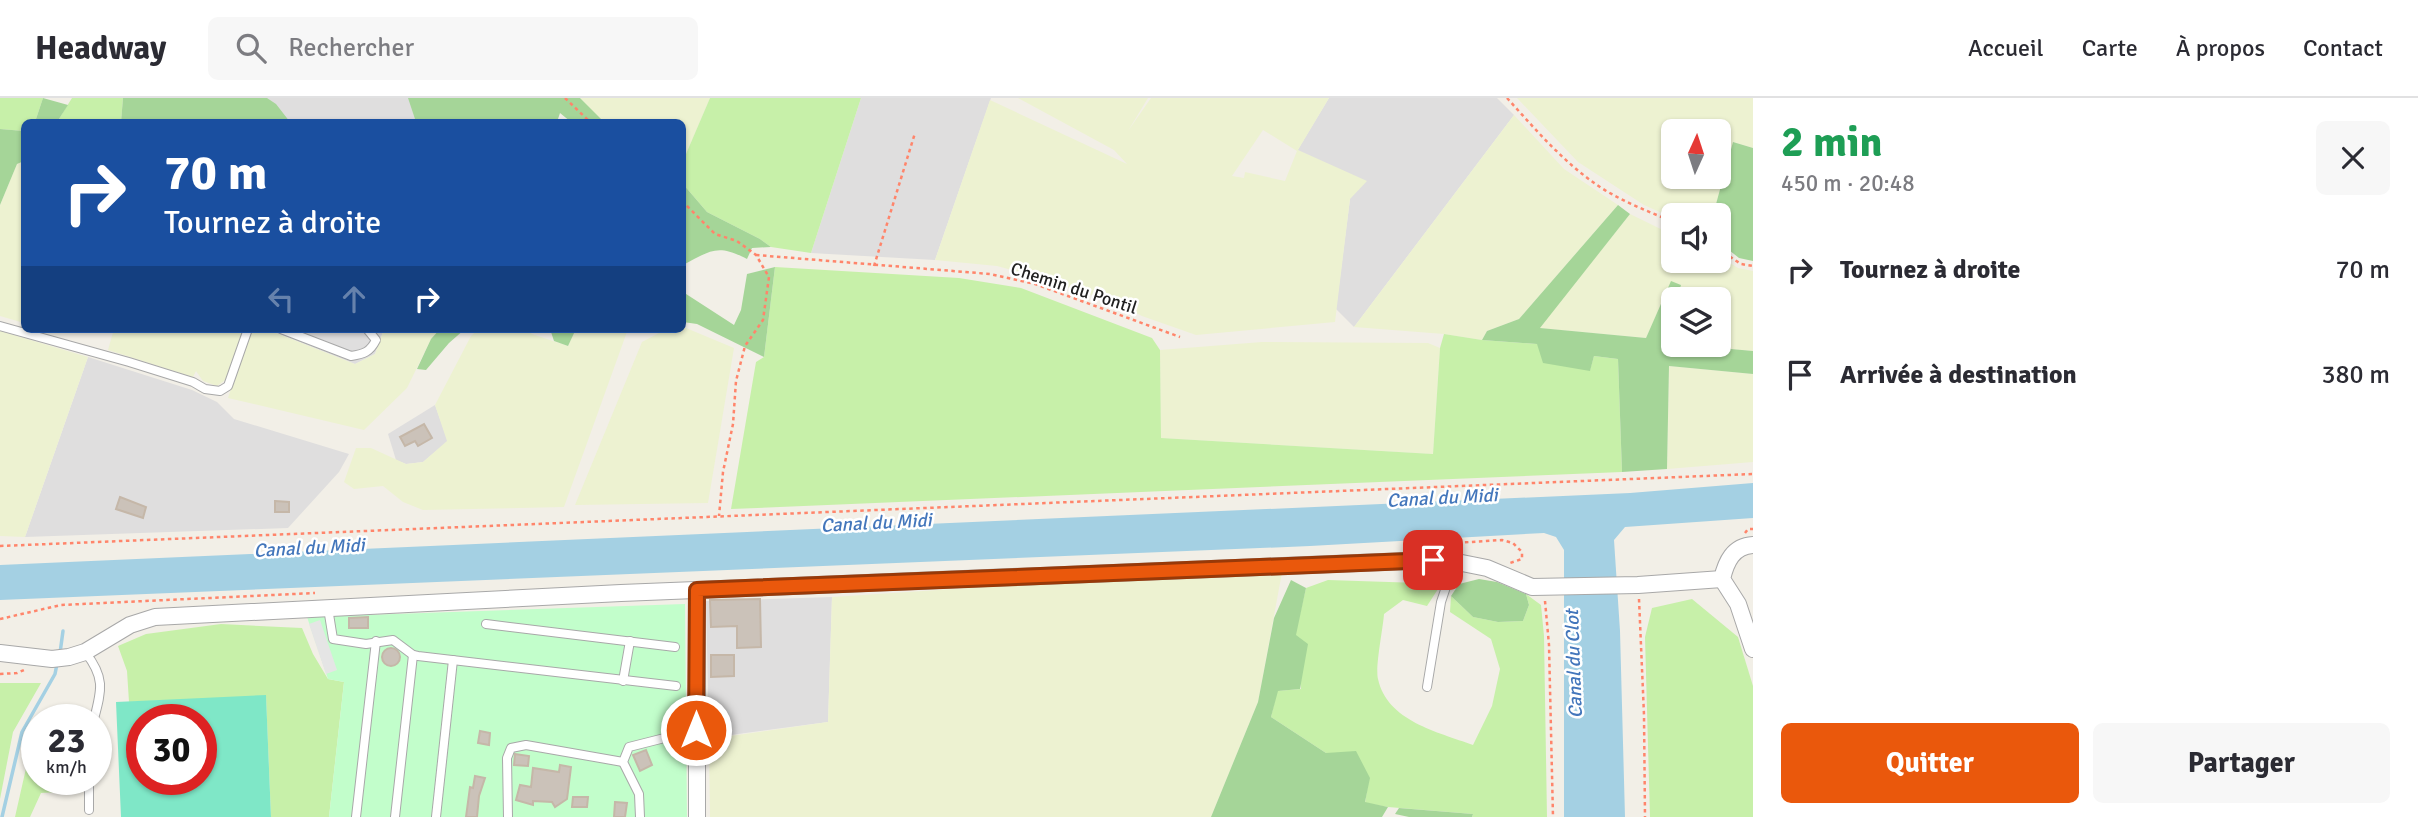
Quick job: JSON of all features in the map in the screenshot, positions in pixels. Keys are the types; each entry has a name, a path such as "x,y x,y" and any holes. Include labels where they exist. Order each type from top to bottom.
{"street":[{"path":"1753,545 1744,546 1734,554 1726,563 1722,579 1738,604 1753,649"},
{"path":"0,653 68,656 130,625 155,617 697,590 1411,561 1465,563 1488,568 1523,585 1545,588 1722,579"},
{"path":"697,590 697,817"}],"lane":[{"path":"0,326 21,332"},
{"path":"25,333 129,362 193,382 205,389 220,391 228,386 247,333"},
{"path":"291,333 351,356 363,355 372,349 376,340 370,333"},
{"path":"1427,687 1441,602 1448,581 1465,563"},
{"path":"328,608 333,639 366,643 393,640 412,655 676,686"},
{"path":"486,624 675,647"},
{"path":"356,817 376,641"},
{"path":"623,681 630,641"},
{"path":"395,817 412,655"},
{"path":"68,656 98,669 101,693 98,704"},
{"path":"436,817 453,660"},
{"path":"640,817 639,793 623,762 629,747 696,730"},
{"path":"509,817 507,758 511,748 526,745 623,762"},
{"path":"89,795 89,810"}],"path":[{"path":"565,98 587,119"},
{"path":"1507,98 1552,148 1599,186 1661,217"},
{"path":"874,266 915,133"},
{"path":"686,205 715,234 737,241 756,256 769,277 763,320 746,346 736,381 733,424 723,472 719,516"},
{"name":"Chemin du Pontil","path":"756,256 990,274 1035,284 1180,337"},
{"path":"1731,257 1741,264 1753,266"},
{"path":"0,546 1753,474"},
{"path":"1633,585 1644,715 1645,817"},
{"path":"1545,588 1553,817"}],"shaded area":[{"path":"265,98 429,98 432,119 262,119"},
{"path":"861,98 991,98 935,260 811,253"},
{"path":"1329,98 1497,98 1514,115 1354,327 1336,309 1350,199 1297,151"},
{"path":"276,333 383,333 375,354 355,364"},
{"path":"88,357 192,390 217,402 234,419 349,454 339,472 288,528 25,537"},
{"path":"435,405 448,441 423,462 406,464 396,460 388,434"},
{"path":"832,597 828,722 709,738 706,601"},
{"path":"320,620 337,670 326,674 309,624"}],"green space":[{"path":"0,98 43,98 36,119 21,119 21,131 0,129"},
{"path":"43,98 68,105 59,119 36,119"},
{"path":"72,98 123,98 121,119 59,119"},
{"path":"123,98 267,98 276,104 288,119 121,119"},
{"path":"408,98 580,98 601,119 567,119 560,113 558,119 415,119"},
{"path":"580,98 710,98 686,154 686,119 600,119"},
{"path":"710,98 861,98 811,253 771,247 707,212 686,188 686,154"},
{"path":"1018,98 1148,98 1128,131 1151,98 1329,98 1298,150 1367,181 1350,199 1335,322 1196,335 1142,316 1111,301 1026,274 997,266 935,260 990,100 1127,164 1114,150","holes":["1263,130 1297,151 1285,181 1245,172 1244,178 1232,176"]},
{"path":"1517,98 1753,98 1753,148 1733,142 1731,149 1731,119 1661,119 1661,189 1720,189 1716,203 1661,203 1661,213 1644,205 1578,162"},
{"path":"1514,115 1564,169 1618,205 1519,319 1487,331 1482,340 1444,334 1354,327"},
{"path":"0,129 21,131 21,162 17,164 0,205"},
{"path":"1733,142 1753,148 1753,261 1739,258 1731,252 1731,203 1716,203 1720,189 1731,189"},
{"path":"21,162 21,322 0,316 0,205 17,164"},
{"path":"686,188 707,212 771,247 752,248 747,259 721,250 686,263"},
{"path":"1618,205 1630,214 1540,328 1646,338 1661,304 1661,357 1731,357 1731,349 1753,351 1753,374 1669,366 1667,469 1622,472 1618,359 1594,356 1590,371 1543,363 1537,344 1482,340 1487,331 1519,319"},
{"path":"1630,214 1661,229 1661,273 1731,273 1731,264 1753,271 1753,351 1731,349 1731,287 1680,287 1671,282 1669,287 1661,287 1661,304 1646,338 1539,328"},
{"path":"775,267 959,278 1021,288 1152,338 1160,350 1161,438 1433,454 1440,348 1444,334 1537,344 1590,370 1594,356 1618,359 1622,472 731,509 756,362 764,357"},
{"path":"775,267 764,357 697,324 686,322 686,294 734,325 741,310 747,274"},
{"path":"1671,281 1680,287 1668,287"},
{"path":"686,328 734,348 708,503 575,505 642,342 659,333 686,333"},
{"path":"0,331 88,357 25,537 0,536"},
{"path":"113,333 242,333 228,378 217,386 203,381 196,371 193,377 108,350"},
{"path":"276,333 355,364 375,354 383,333 436,333 407,388 364,430 228,398 249,335"},
{"path":"436,333 460,333 426,370 417,369"},
{"path":"474,333 531,333 568,346 574,333 627,333 564,507 423,510 403,502 383,486 354,489 344,482 356,448 371,448 406,464 423,462 447,441 435,405"},
{"path":"551,333 574,333 568,346 554,341"},
{"path":"1262,342 1428,343 1440,348 1433,454 1161,438 1160,350"},
{"path":"1669,366 1753,374 1753,462 1667,469"},
{"path":"1283,567 1258,702 1211,817 710,817 709,739 828,722 832,597"},
{"path":"1451,569 1427,606 1403,600 1384,614 1377,673 1383,693 1403,715 1416,723 1473,745 1492,706 1500,669 1491,639 1450,612 1451,596 1473,617 1498,622 1523,621 1529,605 1526,594 1541,605 1544,636 1547,817 1472,817 1473,814 1365,803 1369,778 1271,717 1277,691 1301,689 1295,635 1306,588 1328,580 1419,583 1422,571"},
{"path":"1479,579 1497,582 1526,594 1529,605 1523,621 1498,622 1473,617 1451,596 1459,584"},
{"path":"1291,580 1306,588 1296,635 1308,644 1300,689 1278,691 1271,717 1326,753 1356,751 1370,778 1365,802 1388,807 1382,817 1211,817 1258,702 1274,618"},
{"path":"1692,599 1738,637 1753,686 1753,817 1650,817 1645,637 1652,608"},
{"path":"685,604 687,817 329,817 344,682 328,679 307,617"},
{"path":"221,624 302,628 328,679 344,682 329,817 271,817 266,696 129,702 127,671 118,646 146,634"},
{"path":"0,683 41,683 29,704 21,704 21,718 13,732 0,799"},
{"path":"266,695 271,817 121,817 116,702"},
{"path":"21,790 21,795 40,795 30,817 15,817"},
{"path":"1399,808 1473,814 1472,817 1409,817 1395,814"}],"water":[{"name":"Canal du Clot","path":"1753,483 1753,518 1625,527 1614,540 1620,631 1625,817 1564,817 1564,550 1556,537 1544,533 1310,546 0,600 0,565 1630,493"}],"building":[{"path":"424,424 432,438 418,446 415,441 405,446 400,437"},
{"path":"120,497 146,507 143,518 116,509"},
{"path":"275,501 289,502 289,512 275,512"},
{"path":"760,599 761,647 737,648 737,626 711,627 710,600"},
{"path":"368,617 368,628 349,628 349,618"},
{"path":"387,648 395,648 400,657 398,664 387,666 382,661 382,653"},
{"path":"711,655 734,655 734,676 711,677"},
{"path":"480,731 490,733 489,745 478,743"},
{"path":"646,750 652,765 640,771 633,755"},
{"path":"515,754 529,756 528,766 514,765"},
{"path":"560,765 571,767 567,799 555,807 552,802 533,801 533,805 516,800 520,785 531,787 533,768 559,772"},
{"path":"475,776 485,778 479,796 477,817 466,817 470,787 473,788"},
{"path":"573,797 588,797 587,807 572,807"},
{"path":"615,802 627,803 625,817 614,817"}],"waterway":[{"path":"60,653 63,631"},
{"path":"2,817 22,732 55,674 57,664"}],"route":[{"path":"696,730 697,590 1433,560"}],"water label":[{"name":"Canal du Midi","path":"1442,497"},
{"name":"Canal du Midi","path":"876,522"},
{"name":"Canal du Midi","path":"309,547"}]}
